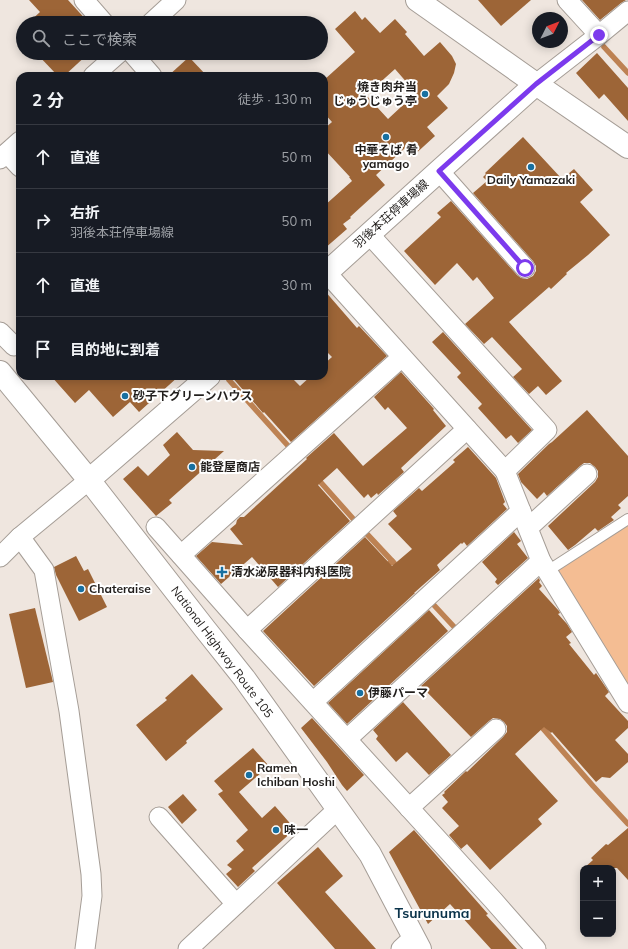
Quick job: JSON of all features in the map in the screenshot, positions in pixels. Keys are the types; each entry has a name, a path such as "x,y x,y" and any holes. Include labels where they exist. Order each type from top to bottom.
{"main road":[{"path":"417,0 628,147"},
{"name":"羽後本荘停車場線","path":"328,270 536,84"},
{"name":"National Highway Route 105","path":"0,372 89,480 244,678 370,854 412,945"},
{"path":"89,480 203,380"}],"street":[{"path":"84,0 98,16"},
{"path":"159,16 176,0"},
{"path":"567,0 599,35"},
{"path":"536,84 628,11"},
{"path":"97,72 110,60"},
{"path":"138,60 149,72"},
{"path":"9,151 16,161"},
{"path":"439,171 525,268"},
{"path":"369,234 547,430 505,470"},
{"path":"328,276 505,470 543,567 628,703"},
{"path":"0,332 14,346"},
{"path":"181,555 402,357"},
{"path":"247,630 467,429"},
{"path":"313,702 524,520 587,474"},
{"path":"0,557 20,537 89,480"},
{"path":"156,527 247,630 536,949"},
{"path":"20,537 44,570 69,711 91,874 92,896 85,949"},
{"path":"347,739 543,567"},
{"path":"409,808 496,729"},
{"path":"188,949 338,809"},
{"path":"159,817 236,904"}],"lane":[{"path":"543,567 628,519"}],"shaded area":[{"path":"628,520 628,694 551,568"}],"building":[{"path":"29,0 68,0 83,16 36,16 40,12"},
{"path":"478,0 531,0 501,26"},
{"path":"582,0 626,0 600,20"},
{"path":"355,11 362,20 365,17 380,33 395,19 407,32 405,34 424,56 440,42 452,56 456,64 449,84 437,96 448,108 427,127 435,136 412,157 405,148 376,175 385,185 343,224 347,229 328,246 328,202 352,181 328,153 328,126 332,122 328,118 328,76 355,52 335,29","holes":["395,69 416,93 388,119 366,95"]},
{"path":"597,53 628,88 628,121 604,94 599,99 576,73"},
{"path":"43,60 81,60 68,72 54,72"},
{"path":"186,60 192,60 203,72 172,72"},
{"path":"523,137 562,179 574,169 593,190 580,202 610,235 566,273 567,274 551,289 549,287 509,322 562,381 546,395 538,386 529,394 513,377 522,369 492,337 484,344 465,324 494,298 477,277 473,281 457,263 435,285 404,251 441,217 437,213 451,201 517,275 521,278 527,279 533,276 536,271 536,266 533,261 473,193 487,181 483,177 486,174 485,173"},
{"path":"328,295 357,328 359,326 387,356 291,442 234,380 294,380 300,386 307,380 328,380 328,360 332,357 328,353"},
{"path":"443,332 532,430 518,443 511,435 506,439 478,408 482,404 457,377 461,373 432,342"},
{"path":"401,372 434,409 433,410 446,426 401,468 404,472 378,495 377,493 371,498 368,494 364,498 337,468 318,485 350,521 278,587 252,557 221,584 196,556 212,542 243,545 230,529 236,524 237,520 240,517 244,517 334,433 363,466 407,428 388,407 385,410 374,397"},
{"name":"砂子下グリーンハウス","path":"55,380 175,380 139,412 130,402 113,417 89,390 75,403"},
{"path":"587,410 628,456 628,496 618,505 621,508 611,517 614,520 598,531 595,528 568,550 548,526 595,482 598,477 598,471 590,463 584,463 547,496 544,492 537,499 521,482 518,474"},
{"path":"177,432 193,450 224,451 169,500 172,503 156,516 123,479 138,466 148,476 170,455 163,445"},
{"path":"468,447 496,478 505,502 503,504 507,509 467,546 464,542 462,544 461,543 437,565 440,570 314,686 263,631 365,537 392,566 412,549 388,524 397,516 393,511 419,488 422,491 455,462 453,460"},
{"path":"514,532 521,541 517,544 528,558 498,585 495,582 497,579 482,562"},
{"name":"Chateraise","path":"76,556 84,571 88,569 107,607 79,621 56,575 54,567"},
{"path":"539,578 539,582 542,586 539,589 559,611 560,613 558,614 572,632 566,637 571,643 569,644 594,675 596,673 609,692 605,696 628,721 628,728 615,740 628,754 628,762 610,778 602,777 596,782 552,732 551,733 544,727 515,754 558,801 538,819 542,824 490,870 467,844 461,849 449,835 459,826 442,808 448,802 442,795 503,737 507,732 507,726 500,719 493,718 471,737 421,686"},
{"path":"35,608 53,682 26,688 9,614"},
{"path":"429,610 448,631 347,724 328,703"},
{"path":"192,674 223,709 186,741 187,743 166,761 136,725 167,700 165,698"},
{"path":"403,702 451,755 429,775 407,752 396,762 376,739 378,736 373,730"},
{"path":"312,718 364,775 347,791 301,728"},
{"path":"253,748 269,766 239,792 262,818 275,806 295,829 252,868 255,871 238,887 226,874 232,869 227,865 244,850 236,841 248,830 218,794 223,791 214,781"},
{"path":"183,794 197,810 182,824 168,807"},
{"path":"628,828 628,880 616,868 616,865 587,865 593,860 591,858 606,844 608,845"},
{"path":"414,830 517,949 491,949 450,904 428,924 389,852"},
{"path":"318,847 343,876 325,892 376,949 335,949 277,883"}],"waterway":[{"path":"604,47 628,73"},
{"path":"229,380 290,448"},
{"path":"316,477 356,522"},
{"path":"366,533 394,563"},
{"path":"385,568 392,561"},
{"path":"432,603 457,630"},
{"path":"539,724 628,824"}],"place":[{"name":"焼き肉弁当 じゅうじゅう亭","path":"425,94"},
{"name":"中華そば 肴 yamago","path":"386,137"},
{"name":"Daily Yamazaki","path":"531,167"},
{"name":"砂子下グリーンハウス","path":"125,396"},
{"name":"能登屋商店","path":"192,467"},
{"name":"清水泌尿器科内科医院","path":"222,572"},
{"name":"Chateraise","path":"81,589"},
{"name":"伊藤パーマ","path":"360,693"},
{"name":"Ramen Ichiban Hoshi","path":"249,775"},
{"name":"味一","path":"276,830"}],"district":[{"name":"Tsurunuma","path":"432,913"}],"route":[{"path":"525,268 439,171 536,84 599,35"}]}
